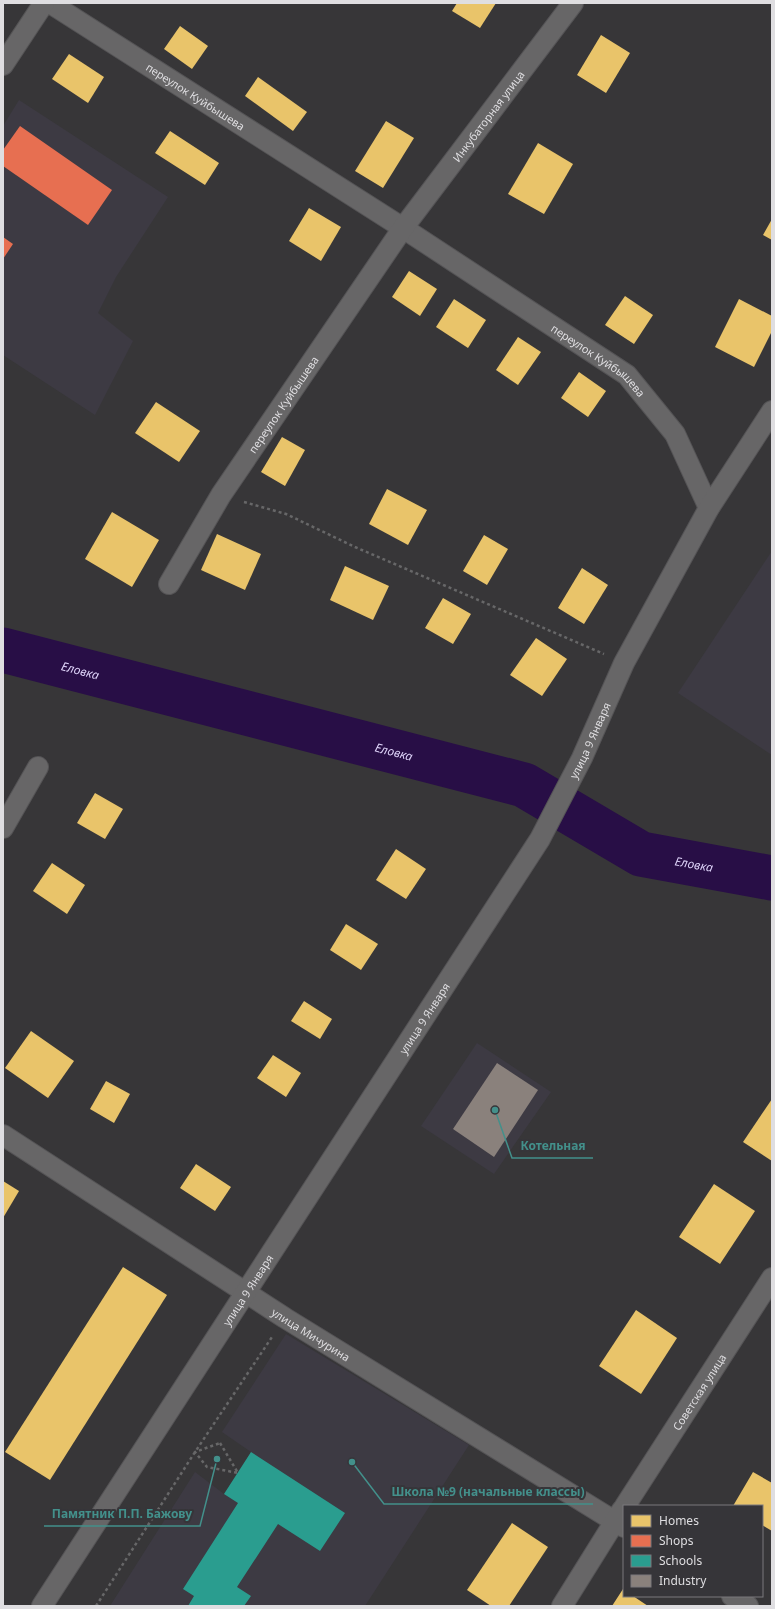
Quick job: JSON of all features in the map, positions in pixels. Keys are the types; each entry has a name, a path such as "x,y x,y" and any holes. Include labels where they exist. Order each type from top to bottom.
{"street":[{"path":"3,65 44,3"},
{"name":"переулок Куйбышева","path":"50,3 403,228 627,375 674,434 709,508"},
{"name":"Инкубаторная улица","path":"403,228 573,3"},
{"name":"переулок Куйбышева","path":"169,584 221,495 403,228"},
{"name":"улица 9 Января","path":"42,1606 540,839 582,758 624,663 709,508 772,411"},
{"path":"3,828 38,768"},
{"name":"улица Мичурина","path":"3,1135 285,1318 622,1515"},
{"name":"Советская улица","path":"628,1505 772,1278"},
{"name":"Советская улица","path":"562,1606 622,1515"},
{"path":"734,1597 748,1606"}],"path":[{"path":"221,495 286,514 355,548 624,663"},
{"path":"96,1606 195,1452 285,1318"},
{"path":"220,1443 238,1473 207,1467 195,1452 220,1443"}],"shaded area":[{"path":"19,100 168,197 116,277 98,313 133,341 95,415 3,355 3,126"},
{"path":"772,551 772,755 678,693"},
{"path":"477,1043 551,1092 494,1174 421,1126"},
{"path":"286,1334 469,1445 365,1606 110,1606 195,1472 224,1494 238,1473 251,1452 222,1432"}],"building: Homes":[{"path":"457,3 496,3 480,28 452,11"},
{"path":"180,26 208,46 192,69 164,49"},
{"path":"601,35 630,53 606,93 577,75"},
{"path":"69,54 104,77 88,103 52,79"},
{"path":"258,77 307,112 293,131 245,96"},
{"path":"386,121 414,138 383,188 355,171"},
{"path":"170,131 219,163 205,185 155,153"},
{"path":"538,143 573,164 544,214 508,194"},
{"path":"309,208 341,227 321,261 289,241"},
{"path":"772,219 772,240 763,235"},
{"path":"409,271 437,289 420,316 392,297"},
{"path":"625,296 653,315 634,344 605,325"},
{"path":"454,299 486,320 468,348 436,327"},
{"path":"739,299 772,316 772,331 754,367 715,347"},
{"path":"518,337 541,352 518,385 496,370"},
{"path":"579,372 606,391 588,417 561,398"},
{"path":"156,402 200,431 179,462 135,433"},
{"path":"282,437 305,450 285,486 261,472"},
{"path":"387,489 427,510 408,545 369,524"},
{"path":"112,512 159,540 132,587 85,559"},
{"path":"217,534 261,554 245,590 201,570"},
{"path":"484,535 508,549 487,585 463,571"},
{"path":"345,566 389,586 373,620 330,600"},
{"path":"582,568 608,585 584,624 558,608"},
{"path":"443,598 471,614 453,644 425,628"},
{"path":"536,638 567,659 542,696 510,675"},
{"path":"95,793 123,809 105,839 77,823"},
{"path":"396,849 426,869 406,899 376,880"},
{"path":"52,863 85,885 67,914 33,891"},
{"path":"346,924 378,944 361,970 330,950"},
{"path":"304,1001 332,1019 320,1039 291,1021"},
{"path":"31,1031 74,1061 48,1098 5,1068"},
{"path":"273,1055 301,1073 286,1097 257,1078"},
{"path":"106,1081 130,1094 114,1123 90,1109"},
{"path":"772,1099 772,1161 743,1142"},
{"path":"196,1164 231,1187 215,1211 180,1188"},
{"path":"3,1181 19,1191 3,1218"},
{"path":"714,1184 755,1211 720,1264 679,1237"},
{"path":"123,1267 167,1295 50,1480 5,1452"},
{"path":"636,1310 677,1338 641,1394 599,1366"},
{"path":"753,1472 772,1483 772,1531 763,1526 763,1505 734,1505"},
{"path":"512,1523 548,1547 509,1606 491,1606 467,1590"},
{"path":"623,1589 623,1597 634,1597 648,1606 612,1606"}],"building: Shops":[{"path":"20,126 112,190 88,225 3,166 3,150"},
{"path":"3,237 13,244 3,259"}],"building: Schools":[{"path":"251,1452 345,1513 320,1551 278,1524 237,1587 251,1596 244,1606 188,1606 194,1596 183,1589 238,1503 224,1494"}],"building: Industry":[{"path":"497,1063 538,1090 494,1157 453,1129"}],"waterway":[{"name":"Еловка","path":"3,650 524,785 641,854 772,878"}],"place":[{"name":"Котельная","path":"495,1110"},
{"name":"Памятник П.П. Бажову","path":"217,1459"},
{"name":"Школа №9 (начальные классы)","path":"352,1462"}]}
